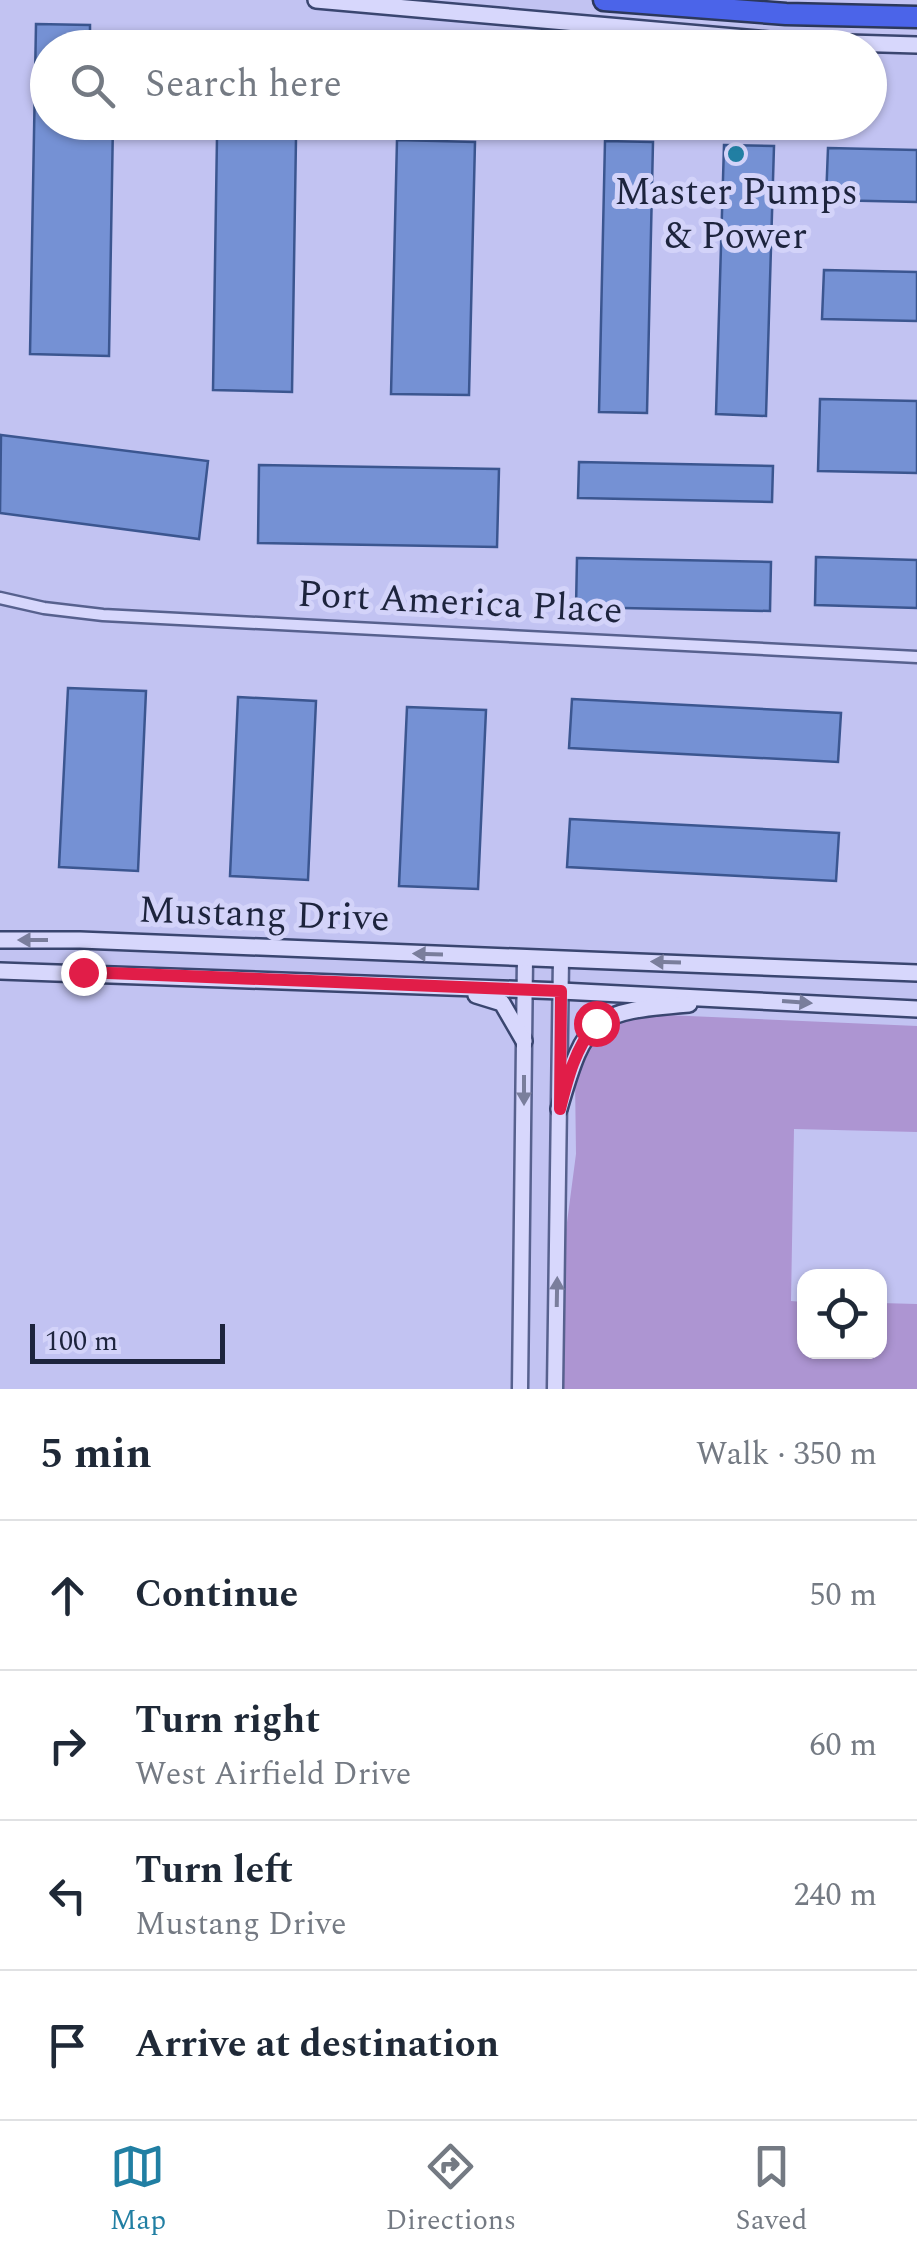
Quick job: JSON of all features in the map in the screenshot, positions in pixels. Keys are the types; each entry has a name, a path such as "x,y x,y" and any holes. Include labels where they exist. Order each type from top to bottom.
{"highway":[{"path":"604,0 786,14 917,17"}],"main road":[{"path":"316,0 647,30"},
{"path":"887,44 917,45"},
{"name":"Mustang Drive","path":"0,940 917,974"},
{"name":"Mustang Drive","path":"0,970 755,1000"},
{"path":"342,982 486,996 502,1003 524,1041"},
{"path":"560,1109 582,1039 596,1023 632,1009 755,1000 917,1009"}],"street":[{"name":"Port America Place","path":"0,598 44,608 103,614 917,657"},
{"path":"520,1389 525,958"},
{"path":"555,1389 561,959"}],"shaded area":[{"path":"643,1014 917,1026 917,1132 794,1129 791,1301 797,1301 797,1359 887,1359 887,1303 917,1304 917,1389 562,1389 566,1230 576,1154 575,1078 589,1044 614,1022"}],"building":[{"path":"36,24 90,25 90,30 36,30"},
{"path":"34,140 113,140 109,356 30,354"},
{"path":"217,140 296,140 292,392 213,390"},
{"path":"397,140 475,142 469,395 391,394"},
{"path":"605,141 653,142 647,413 599,412"},
{"path":"724,145 774,146 766,416 716,414"},
{"path":"828,148 917,150 917,202 826,200"},
{"path":"824,270 917,272 917,321 822,319"},
{"path":"820,399 917,401 917,473 818,471"},
{"path":"1,435 208,461 199,539 0,513"},
{"path":"579,462 773,466 772,502 578,498"},
{"path":"259,465 499,469 497,547 258,543"},
{"path":"816,557 917,560 917,608 815,605"},
{"path":"577,558 771,562 770,611 576,607"},
{"path":"68,688 146,691 138,871 59,867"},
{"path":"238,697 316,701 308,880 230,876"},
{"path":"572,699 841,713 838,762 569,748"},
{"path":"407,707 486,710 478,889 399,886"},
{"path":"570,819 839,833 836,881 567,867"}],"place":[{"name":"Master Pumps & Power","path":"736,154"}],"route":[{"path":"83,972 561,991 560,1109 573,1060 582,1039 596,1023"}]}
